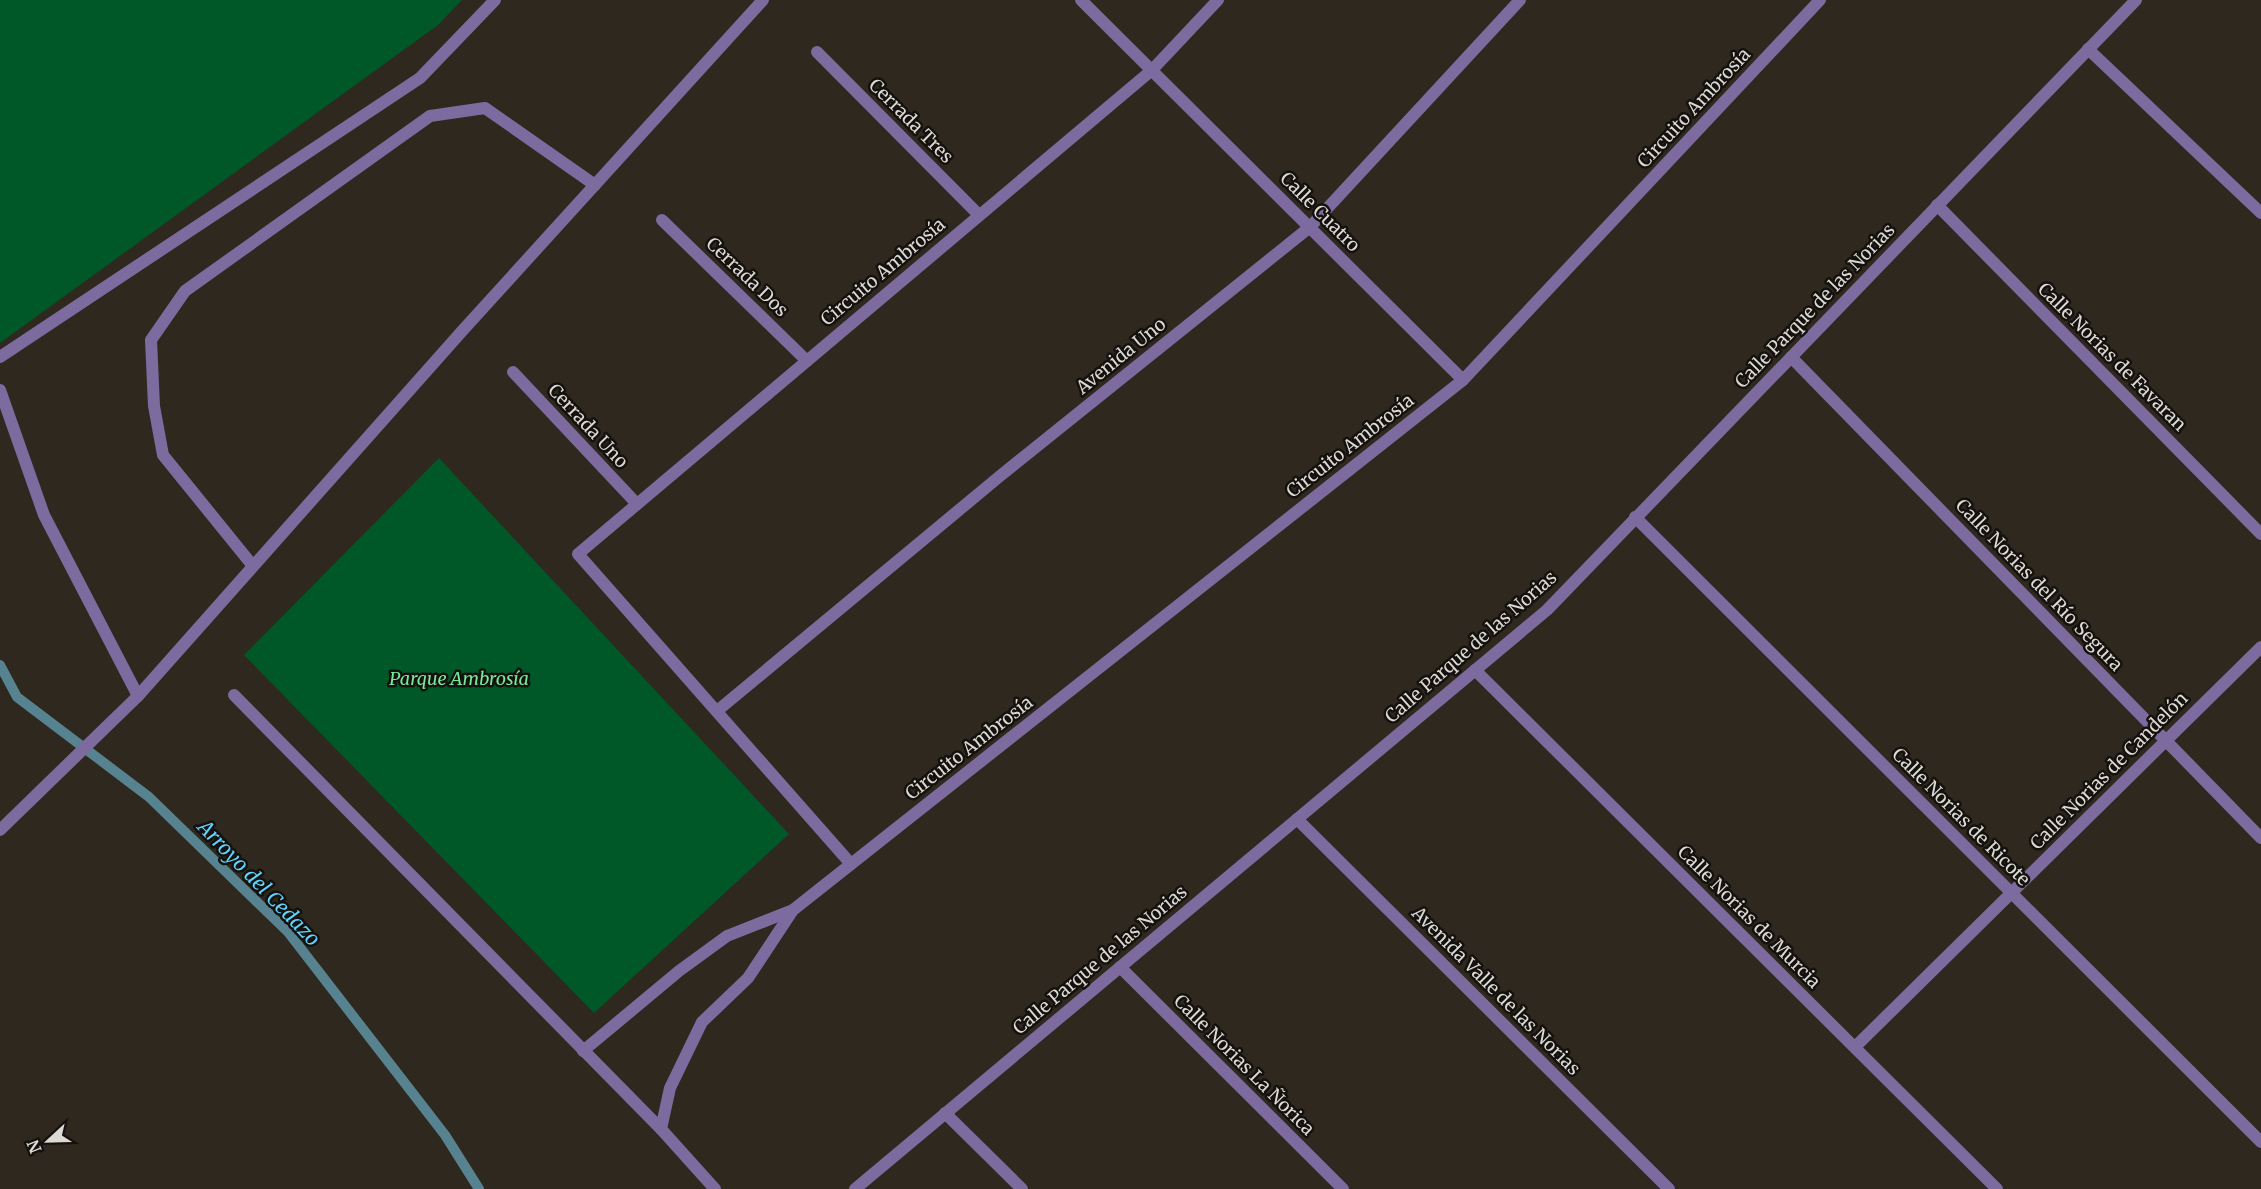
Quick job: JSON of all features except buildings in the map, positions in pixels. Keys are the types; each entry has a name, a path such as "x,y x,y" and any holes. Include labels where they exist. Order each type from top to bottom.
{"street":[{"path":"0,357 420,78 495,0"},
{"path":"0,830 138,696 763,0"},
{"name":"Calle Cuatro","path":"1081,0 1463,380"},
{"name":"Circuito Ambrosía","path":"851,864 578,554 1152,70 1218,0"},
{"name":"Avenida Uno","path":"717,711 1000,476 1310,227 1520,0"},
{"name":"Circuito Ambrosía","path":"583,1051 679,971 727,936 793,910 1463,380 1820,0"},
{"name":"Calle Parque de las Norias","path":"855,1189 1547,610 2136,0"},
{"path":"2088,49 2261,213"},
{"name":"Cerrada Tres","path":"817,52 979,215"},
{"path":"253,566 163,455 154,406 151,340 185,291 430,116 485,108 595,185"},
{"name":"Calle Norias de Favaran","path":"1937,205 2261,534"},
{"name":"Cerrada Dos","path":"662,220 807,361"},
{"name":"Calle Norias del Río Segura","path":"1791,357 2261,838"},
{"name":"Cerrada Uno","path":"513,372 637,504"},
{"path":"0,390 44,516 138,696"},
{"name":"Calle Norias de Ricote","path":"1635,518 2261,1142"},
{"name":"Calle Norias de Candelón","path":"1855,1047 2261,647"},
{"name":"Calle Norias de Murcia","path":"1475,670 1997,1189"},
{"path":"234,695 661,1129 714,1189"},
{"name":"Avenida Valle de las Norias","path":"1297,819 1670,1189"},
{"name":"Circuito Ambrosía","path":"661,1129 670,1088 702,1022 748,978 793,910"},
{"name":"Calle Norias La Ñorica","path":"1120,967 1343,1189"},
{"path":"945,1113 1022,1189"}],"green space":[{"path":"0,0 462,0 438,25 0,343"},
{"name":"Parque Ambrosía","path":"439,458 789,834 594,1013 244,655"}],"waterway":[{"name":"Arroyo del Cedazo","path":"0,665 17,697 149,797 288,932 445,1135 479,1189"}]}
